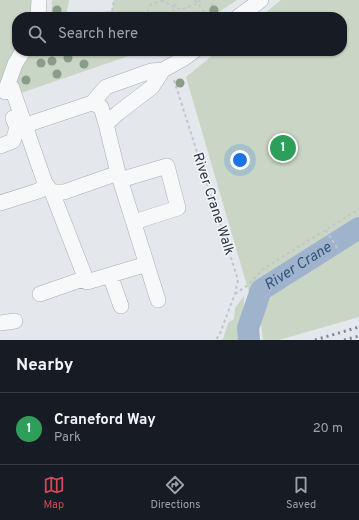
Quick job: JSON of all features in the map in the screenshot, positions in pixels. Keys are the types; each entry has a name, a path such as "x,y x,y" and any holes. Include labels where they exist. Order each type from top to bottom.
{"street":[{"path":"39,12 40,0"},
{"path":"245,12 261,0"},
{"path":"20,56 6,82 12,88 19,137 49,188 87,282 146,264"},
{"path":"19,137 100,112 118,113 152,87 166,69 182,56"},
{"path":"158,300 100,112 106,87 151,70 166,69"},
{"path":"0,203 49,188 64,192 119,176 167,166 178,208 134,222"},
{"path":"110,275 121,306"},
{"path":"40,294 86,278"},
{"path":"0,323 15,321"}],"path":[{"path":"113,12 114,0"},
{"path":"147,12 151,4 162,0 181,10 198,3 200,0"},
{"path":"172,12 177,0"},
{"path":"195,0 204,12"},
{"path":"209,12 214,0"},
{"name":"River Crane Walk","path":"166,69 238,280 235,294 219,336 215,340"},
{"path":"235,294 248,285 263,269 359,210"},
{"path":"326,230 339,251"}],"green space":[{"path":"0,0 36,0 34,12 12,12 12,56 128,56 18,94 18,92 0,98"},
{"path":"52,0 69,0 67,12 51,12"},
{"path":"114,0 237,0 219,12 100,12 112,11"},
{"path":"281,0 359,0 359,219 263,280 250,296 186,77 212,56 347,56 347,12 266,12"},
{"path":"359,238 359,317 279,340 263,340 260,316 273,293"},
{"path":"244,296 243,331 239,340 221,340 223,339 228,323 234,319 235,308"}],"waterway":[{"name":"River Crane","path":"249,340 248,328 261,290 359,228"}],"railway":[{"path":"315,340 359,327"},
{"path":"344,340 359,336"}],"place":[{"name":"Craneford Way","path":"283,148"}]}
